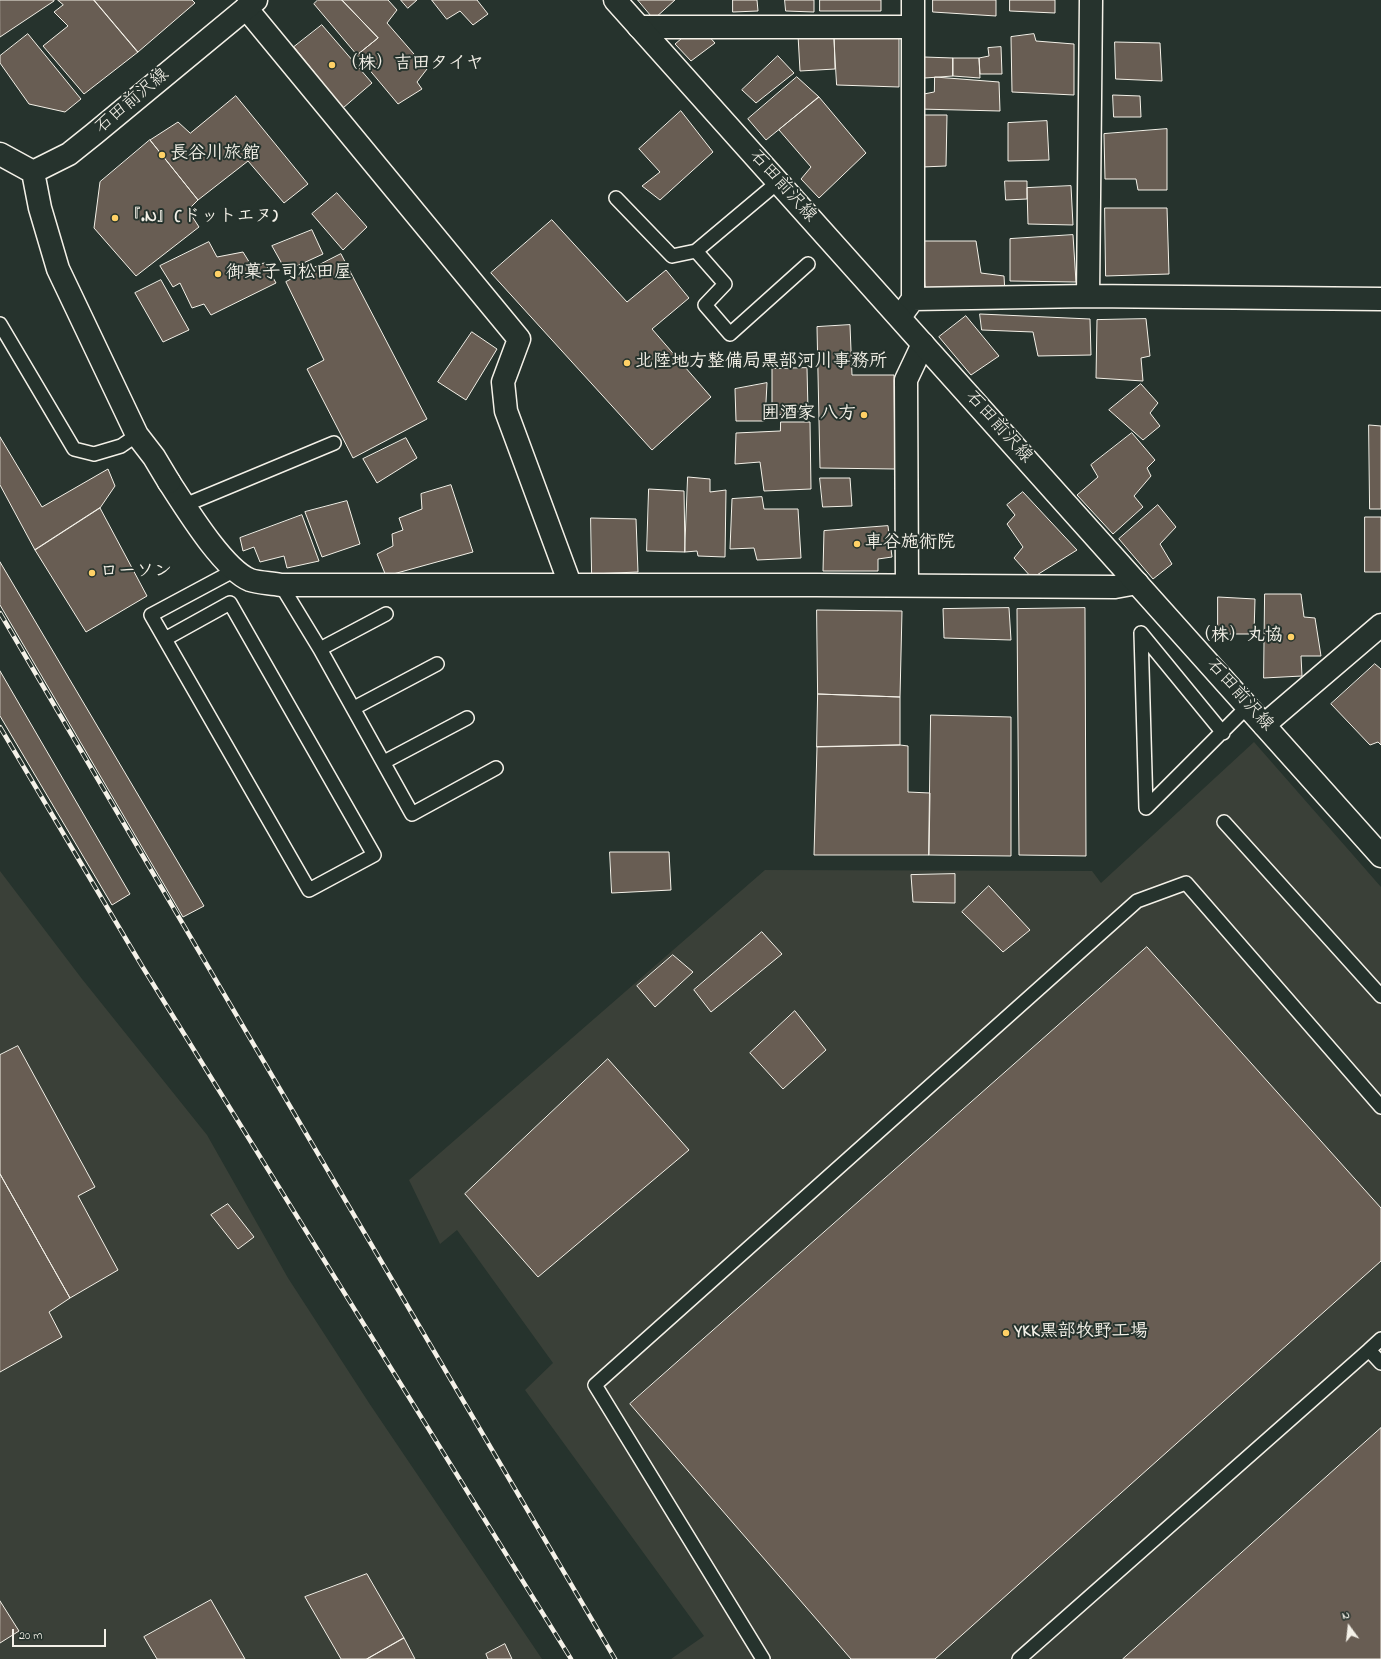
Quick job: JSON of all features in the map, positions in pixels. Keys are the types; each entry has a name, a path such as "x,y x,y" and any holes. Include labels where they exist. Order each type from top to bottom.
{"street":[{"name":"石田前沢線","path":"615,0 1381,856"},
{"path":"900,317 913,299 913,0"},
{"path":"1088,296 1091,0"},
{"name":"石田前沢線","path":"33,172 69,154 82,144 251,4"},
{"path":"251,4 520,339 503,382 506,410 570,584"},
{"path":"639,27 913,28"},
{"path":"0,154 33,172 40,208 58,268 137,435 154,457 169,482 221,557 235,570 250,580 280,585 570,584 1115,587 1136,582"},
{"path":"913,299 1088,296 1381,299"},
{"path":"907,585 906,380 924,344"},
{"path":"1264,725 1381,625"}],"lane":[{"path":"616,198 672,256 696,251 777,182"},
{"path":"696,251 726,284 705,305 730,334 808,264"},
{"path":"0,324 74,449 94,454 121,446 137,435"},
{"path":"185,505 334,442"},
{"path":"165,639 230,603 374,855 309,890 151,615 235,570"},
{"path":"280,585 320,649 412,814 496,768"},
{"path":"320,649 386,614"},
{"path":"1222,733 1141,633 1146,808 1222,733 1248,706"},
{"path":"354,708 437,664"},
{"path":"384,762 466,718"},
{"path":"1224,822 1381,996"},
{"path":"763,1659 595,1385 1138,901 1186,883 1381,1107"},
{"path":"1019,1659 1381,1338"},
{"path":"1368,1350 1381,1363"}],"shaded area":[{"path":"1254,742 1381,887 1381,1659 671,1659 704,1636 525,1390 553,1363 457,1230 440,1244 409,1180 765,870 1092,871 1101,883"},
{"path":"0,871 82,979 207,1135 288,1278 369,1403 542,1659 0,1659"}],"building":[{"path":"0,0 54,0 54,1 0,37"},
{"path":"58,0 94,0 138,52 84,94 43,46 68,26 54,12 63,5"},
{"path":"94,0 192,0 195,3 138,52"},
{"path":"318,0 342,0 378,38 357,55 314,4"},
{"path":"342,0 388,0 397,10 387,23 427,69 417,82 422,89 398,104 357,55 378,38"},
{"path":"401,0 417,0 408,8"},
{"path":"432,0 477,0 488,14 473,25 460,11 447,19"},
{"path":"638,0 675,0 654,19"},
{"path":"733,0 757,0 758,11 733,12"},
{"path":"785,0 814,0 814,12 786,11"},
{"path":"820,0 881,0 881,11 820,11"},
{"path":"933,0 996,0 996,16 933,12"},
{"path":"1010,0 1055,0 1055,13 1010,11"},
{"name":"（株）吉田タイヤ","path":"322,25 372,83 343,108 294,47"},
{"path":"705,32 715,43 691,61 675,44 688,33"},
{"path":"834,33 835,69 800,71 798,35"},
{"path":"834,33 899,35 899,87 837,85"},
{"path":"28,34 81,99 65,112 29,104 0,63 0,56"},
{"path":"1034,34 1036,41 1074,44 1074,95 1012,92 1011,37"},
{"path":"1115,42 1160,43 1162,81 1116,79"},
{"path":"1001,47 1002,74 980,74 979,58 989,56 988,48"},
{"path":"778,56 794,73 756,103 742,90"},
{"path":"924,57 953,58 953,76 925,78"},
{"path":"953,58 979,58 980,78 953,76"},
{"path":"797,77 819,97 766,140 748,119"},
{"path":"935,77 999,82 1000,111 919,109 919,95 934,92"},
{"path":"1113,95 1140,96 1141,117 1114,117"},
{"path":"236,96 308,184 284,203 248,161 198,200 150,140 178,122 190,133"},
{"path":"819,97 866,153 819,198 801,179 811,167 779,130"},
{"path":"681,111 713,152 660,200 642,186 660,172 639,149"},
{"path":"920,115 947,115 946,166 922,167"},
{"path":"1047,121 1049,160 1008,161 1008,123"},
{"path":"1167,129 1167,190 1138,190 1136,179 1105,179 1104,134"},
{"path":"150,140 198,200 188,210 199,227 136,276 94,228 100,182"},
{"path":"1005,181 1027,181 1027,199 1006,200"},
{"path":"1071,186 1073,225 1028,224 1027,188"},
{"path":"337,193 367,227 343,250 312,214"},
{"path":"1105,208 1167,208 1169,274 1106,276"},
{"name":"北陸地方整備局黒部河川事務所","path":"552,220 627,302 666,270 689,298 652,329 711,397 652,450 491,273"},
{"path":"312,230 323,254 286,271 272,246"},
{"path":"1073,235 1076,282 1010,281 1010,239"},
{"path":"922,241 976,241 981,273 1004,276 1005,293 926,293"},
{"name":"御菓子司松田屋","path":"209,242 217,257 243,252 251,265 265,263 276,283 211,315 204,304 192,308 180,283 173,287 160,266"},
{"path":"341,254 427,419 353,458 307,369 324,360 286,282"},
{"path":"161,280 189,330 163,342 135,293"},
{"path":"980,314 1090,319 1091,355 1038,356 1033,332 982,330"},
{"path":"966,316 999,356 971,375 939,337"},
{"path":"1146,319 1150,356 1141,358 1143,381 1096,378 1097,320"},
{"path":"850,325 852,375 894,375 895,469 820,468 817,327"},
{"path":"472,332 497,349 466,400 438,382"},
{"path":"807,368 808,410 772,416 772,369"},
{"path":"767,383 765,421 736,421 735,389"},
{"path":"1141,384 1158,403 1150,413 1160,426 1143,440 1109,410"},
{"path":"781,422 810,422 811,489 764,491 760,462 735,464 736,433 780,431"},
{"path":"1369,425 1381,426 1381,509 1370,509"},
{"path":"1132,433 1155,460 1147,468 1151,476 1134,496 1143,507 1113,534 1077,495 1098,477 1091,465"},
{"path":"0,437 42,507 108,469 115,486 100,508 35,550 0,485"},
{"path":"406,438 417,458 377,483 363,459"},
{"path":"688,477 710,479 710,492 726,490 725,557 698,556 697,551 685,552"},
{"path":"820,478 850,478 852,506 823,507"},
{"path":"451,485 473,552 386,576 377,554 393,546 392,534 403,530 399,518 422,509 421,494"},
{"path":"649,489 684,491 685,552 647,551"},
{"path":"1023,492 1077,550 1032,578 1014,558 1023,547 1007,524 1015,515 1007,505"},
{"path":"762,497 764,509 798,509 801,558 757,560 754,548 730,549 732,499"},
{"path":"347,501 360,544 322,557 305,512"},
{"path":"1158,505 1176,527 1160,544 1172,564 1153,579 1119,539"},
{"name":"ローソン","path":"100,508 147,596 86,632 35,550"},
{"path":"302,515 319,561 287,568 284,556 260,562 254,547 243,551 240,538"},
{"path":"1365,517 1381,517 1381,572 1365,572"},
{"path":"591,518 636,519 638,572 592,574"},
{"name":"車谷施術院","path":"888,526 892,557 878,559 878,571 823,571 824,531"},
{"path":"0,562 204,906 183,917 0,605"},
{"name":"（株）丸協","path":"1265,594 1301,594 1304,617 1315,618 1321,656 1301,656 1302,676 1264,678"},
{"path":"1218,597 1255,599 1254,634 1218,634"},
{"path":"1009,608 1011,640 944,638 943,609"},
{"path":"1085,608 1086,856 1019,855 1017,609"},
{"path":"817,610 902,611 900,697 818,694"},
{"path":"1375,664 1381,669 1381,745 1378,742 1370,745 1331,704"},
{"path":"0,671 130,894 112,905 0,716"},
{"path":"818,694 900,697 900,745 817,747"},
{"path":"931,715 1011,717 1011,856 929,855"},
{"path":"908,746 908,792 930,793 929,855 814,855 817,747"},
{"path":"610,852 669,852 671,890 612,893"},
{"path":"955,874 955,903 913,902 911,875"},
{"path":"989,886 1030,930 1003,952 962,912"},
{"path":"762,932 782,954 711,1012 694,990"},
{"name":"YKK黒部牧野工場","path":"1147,947 1381,1208 1381,1261 935,1659 851,1659 630,1404"},
{"path":"673,955 693,972 655,1007 637,986"},
{"path":"795,1011 826,1050 783,1089 750,1053"},
{"path":"18,1046 95,1187 78,1196 118,1270 70,1298 0,1174 0,1055"},
{"path":"608,1059 689,1150 538,1277 465,1194"},
{"path":"0,1174 70,1298 49,1312 62,1337 0,1372"},
{"path":"228,1204 254,1237 238,1249 211,1215"},
{"path":"1381,1428 1381,1659 1123,1659"},
{"path":"367,1574 404,1638 367,1659 341,1659 305,1597"},
{"path":"211,1600 245,1659 157,1659 144,1637"},
{"path":"0,1601 19,1631 0,1643"},
{"path":"404,1638 415,1659 367,1659"},
{"path":"505,1644 512,1659 488,1659 486,1654"}],"railway":[{"path":"0,613 615,1659"},
{"path":"0,727 142,966 571,1659"}],"place":[{"name":"（株）吉田タイヤ","path":"332,65"},
{"name":"長谷川旅館","path":"162,155"},
{"name":"『.N』(ドットエヌ)","path":"115,218"},
{"name":"御菓子司松田屋","path":"218,274"},
{"name":"北陸地方整備局黒部河川事務所","path":"627,363"},
{"name":"囲酒家 八方","path":"864,415"},
{"name":"車谷施術院","path":"857,544"},
{"name":"ローソン","path":"92,573"},
{"name":"（株）丸協","path":"1291,637"},
{"name":"YKK黒部牧野工場","path":"1006,1333"}]}
